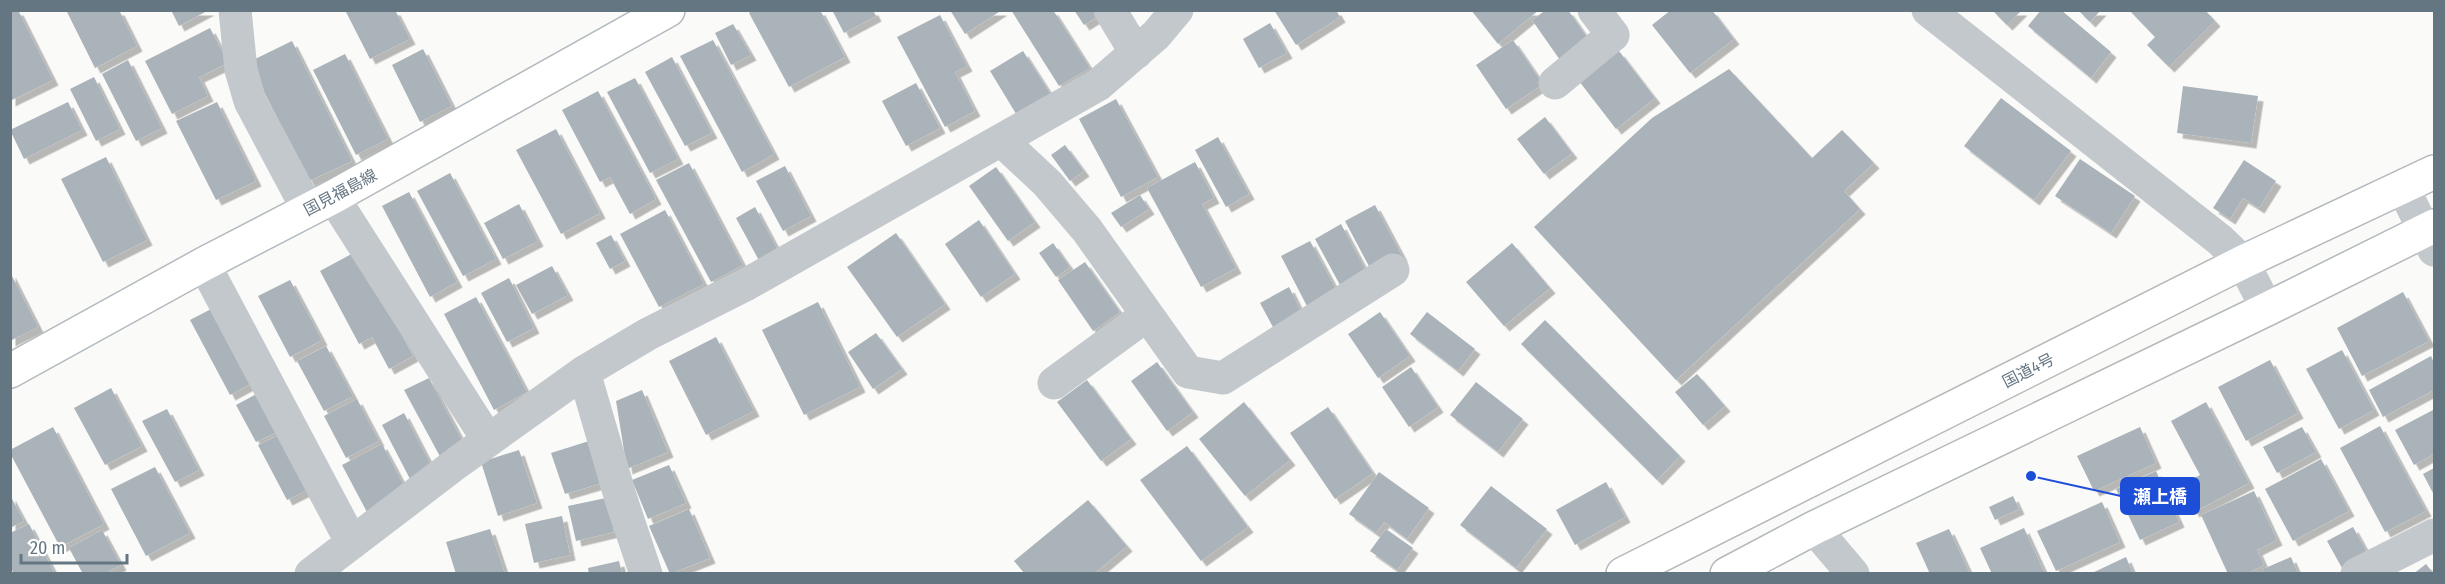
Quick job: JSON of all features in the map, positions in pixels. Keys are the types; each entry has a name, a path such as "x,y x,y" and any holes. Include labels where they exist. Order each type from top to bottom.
{"main road":[{"name":"国見福島線","path":"10,371 204,264 321,203 668,10"},
{"name":"国道4号","path":"1623,573 2243,262 2434,172"},
{"path":"1727,573 1814,528 2267,309 2431,236"}],"street":[{"path":"235,10 241,70 250,101 488,440"},
{"path":"1110,10 1136,52"},
{"path":"311,573 488,440 584,372 648,334 747,284 1098,85 1156,35 1177,10"},
{"path":"1555,83 1613,35 1594,10"},
{"path":"1928,10 2182,210 2243,262 2267,309"},
{"path":"1001,140 1047,183 1087,230 1188,372 1223,378 1393,270"},
{"path":"2403,188 2431,236"},
{"path":"204,264 352,543"},
{"path":"1054,383 1147,315"},
{"path":"584,372 621,499 646,573"},
{"path":"1814,528 1853,573"},
{"path":"2357,573 2434,535"}],"building":[{"path":"10,10 18,10 53,80 10,101"},
{"path":"66,10 119,10 137,46 95,68"},
{"path":"171,10 209,10 179,26"},
{"path":"345,10 395,10 410,39 370,59"},
{"path":"753,10 820,10 845,57 789,87 749,13"},
{"path":"832,10 873,10 876,16 844,33"},
{"path":"950,10 1002,10 965,34"},
{"path":"1011,10 1053,10 1090,68 1059,86"},
{"path":"1074,10 1093,10 1097,17 1084,25"},
{"path":"1274,10 1336,10 1340,17 1296,45"},
{"path":"1471,10 1539,10 1498,44"},
{"path":"1546,10 1568,10 1589,40 1560,60 1532,20"},
{"path":"1671,10 1712,10 1734,39 1690,73 1652,25"},
{"path":"1992,10 2022,10 2007,25"},
{"path":"2041,10 2061,10 2111,52 2091,78 2028,26"},
{"path":"2078,10 2101,10 2090,22"},
{"path":"2129,10 2205,10 2215,21 2169,67 2147,45 2155,37"},
{"path":"940,15 967,66 955,72 975,111 945,127 897,37"},
{"path":"1270,23 1287,53 1259,68 1243,39"},
{"path":"733,24 751,55 731,65 715,33"},
{"path":"210,28 228,63 199,77 208,96 172,114 145,61"},
{"path":"713,40 774,154 742,172 680,56"},
{"path":"1513,40 1543,84 1506,109 1476,65"},
{"path":"292,41 352,161 309,181 249,62"},
{"path":"423,49 452,106 420,122 392,65"},
{"path":"1023,51 1055,101 1021,122 990,71"},
{"path":"1619,51 1655,98 1616,129 1579,81"},
{"path":"345,54 388,139 356,155 313,70"},
{"path":"672,57 712,133 685,146 645,72"},
{"path":"128,60 162,128 136,141 102,74"},
{"path":"1729,69 1812,158 1842,130 1874,163 1844,191 1860,209 1676,380 1534,227 1652,118"},
{"path":"94,77 120,129 96,141 70,89"},
{"path":"635,78 678,159 650,173 607,92"},
{"path":"916,83 940,128 906,146 882,101"},
{"path":"2183,86 2258,96 2251,143 2177,133"},
{"path":"598,91 656,199 630,214 610,177 600,182 562,110"},
{"path":"2001,98 2071,151 2034,200 1964,146"},
{"path":"1116,99 1158,177 1121,197 1079,119"},
{"path":"68,102 82,130 24,159 10,130"},
{"path":"217,102 256,181 216,200 176,121"},
{"path":"1545,117 1572,153 1544,174 1517,139"},
{"path":"556,129 600,213 561,234 516,150"},
{"path":"1218,137 1249,194 1226,207 1195,150"},
{"path":"1065,145 1084,171 1070,181 1051,155"},
{"path":"106,157 147,240 103,262 61,179"},
{"path":"2080,159 2135,196 2111,233 2055,196"},
{"path":"2244,160 2276,181 2259,208 2243,198 2230,219 2213,208"},
{"path":"1195,162 1214,198 1202,204 1236,268 1201,287 1147,188"},
{"path":"689,163 743,265 711,282 656,180"},
{"path":"785,166 811,216 783,231 756,181"},
{"path":"996,167 1035,222 1008,241 969,186"},
{"path":"450,173 496,259 463,276 417,191"},
{"path":"409,192 457,282 430,297 382,206"},
{"path":"1140,195 1149,209 1121,227 1111,213"},
{"path":"519,204 538,241 503,259 484,223"},
{"path":"1375,205 1402,256 1372,272 1345,221"},
{"path":"755,207 781,256 762,266 736,218"},
{"path":"665,210 704,284 659,307 620,234"},
{"path":"979,220 1015,274 981,297 945,244"},
{"path":"1341,224 1366,271 1340,285 1315,239"},
{"path":"896,233 945,304 897,337 847,267"},
{"path":"611,235 625,261 610,269 596,243"},
{"path":"1310,241 1338,293 1308,308 1281,256"},
{"path":"1053,243 1070,267 1056,277 1039,253"},
{"path":"1512,243 1550,288 1504,326 1466,282"},
{"path":"357,251 413,356 389,369 372,337 359,344 320,271"},
{"path":"1085,262 1120,312 1093,331 1058,280"},
{"path":"552,266 568,295 532,314 516,285"},
{"path":"10,272 38,327 10,341"},
{"path":"509,278 534,328 507,342 481,293"},
{"path":"290,280 322,340 290,357 258,296"},
{"path":"1289,287 1302,313 1274,329 1260,303"},
{"path":"2403,292 2429,341 2362,376 2337,328"},
{"path":"476,297 527,392 494,410 444,314"},
{"path":"818,302 860,387 804,415 762,330"},
{"path":"215,307 254,382 230,395 190,320"},
{"path":"1380,312 1410,356 1378,378 1348,334"},
{"path":"1427,312 1475,349 1458,371 1410,334"},
{"path":"1545,320 1680,456 1657,480 1521,344"},
{"path":"876,333 902,369 873,389 848,352"},
{"path":"716,337 754,411 706,435 669,361"},
{"path":"326,346 353,396 324,411 297,361"},
{"path":"2342,350 2374,410 2339,429 2306,369"},
{"path":"2431,356 2434,363 2434,390 2383,417 2369,390"},
{"path":"2270,360 2298,413 2246,441 2218,387"},
{"path":"1157,362 1193,412 1167,431 1131,381"},
{"path":"1411,367 1438,407 1409,427 1382,387"},
{"path":"1697,374 1725,406 1703,425 1675,392"},
{"path":"429,378 467,450 443,462 404,390"},
{"path":"1087,380 1131,439 1101,461 1057,402"},
{"path":"1476,382 1523,419 1498,452 1450,415"},
{"path":"111,388 142,446 105,465 74,408"},
{"path":"642,390 668,452 627,469 616,401"},
{"path":"262,391 283,429 256,442 236,405"},
{"path":"357,399 379,441 346,458 324,416"},
{"path":"1244,402 1290,460 1245,496 1199,439"},
{"path":"2206,402 2249,483 2194,512 2180,486 2200,475 2171,421"},
{"path":"1328,407 1373,473 1335,499 1290,433"},
{"path":"167,409 199,470 175,482 142,421"},
{"path":"2433,410 2434,454 2414,465 2395,430"},
{"path":"404,413 432,467 410,479 382,425"},
{"path":"2380,426 2426,511 2385,532 2340,448"},
{"path":"53,427 104,524 60,547 10,453 10,450"},
{"path":"2140,427 2156,463 2094,491 2077,456"},
{"path":"2302,427 2316,452 2277,473 2263,447"},
{"path":"281,434 309,489 287,500 258,445"},
{"path":"589,441 602,483 565,494 551,453"},
{"path":"382,444 408,493 368,514 342,465"},
{"path":"1187,446 1248,527 1201,561 1140,480"},
{"path":"519,450 537,503 498,516 481,462"},
{"path":"2321,459 2349,511 2293,541 2265,489"},
{"path":"669,465 686,503 648,519 632,480"},
{"path":"155,467 190,533 146,556 111,489"},
{"path":"2434,468 2434,495 2423,474"},
{"path":"2156,471 2179,522 2140,540 2116,489"},
{"path":"1379,472 1429,508 1407,539 1384,522 1376,533 1349,514"},
{"path":"1606,482 1625,517 1575,545 1556,510"},
{"path":"1491,486 1547,529 1516,568 1460,525"},
{"path":"2254,491 2277,540 2257,550 2264,565 2246,574 2228,574 2201,515"},
{"path":"10,495 24,521 10,528"},
{"path":"2013,496 2019,509 1995,520 1989,507"},
{"path":"606,498 614,532 576,541 568,506"},
{"path":"1088,500 1127,546 1094,574 1025,574 1014,561"},
{"path":"2102,502 2120,542 2056,571 2037,531"},
{"path":"689,509 710,558 670,574 649,526"},
{"path":"562,516 570,555 534,563 525,524"},
{"path":"29,524 55,574 14,574 10,566 10,533"},
{"path":"2353,527 2368,554 2342,568 2327,541"},
{"path":"2024,528 2045,574 1992,574 1980,548"},
{"path":"490,529 505,574 456,574 446,542"},
{"path":"1386,529 1413,548 1397,570 1370,551"},
{"path":"1949,529 1970,574 1930,574 1916,543"},
{"path":"102,530 121,565 104,574 83,574 69,548"},
{"path":"2126,557 2133,574 2090,574"},
{"path":"2291,557 2298,574 2264,574 2263,569"},
{"path":"619,561 622,574 589,574 588,568"},
{"path":"2426,564 2434,574 2413,574"}],"place":[{"name":"瀬上橋","path":"2031,476"}]}
